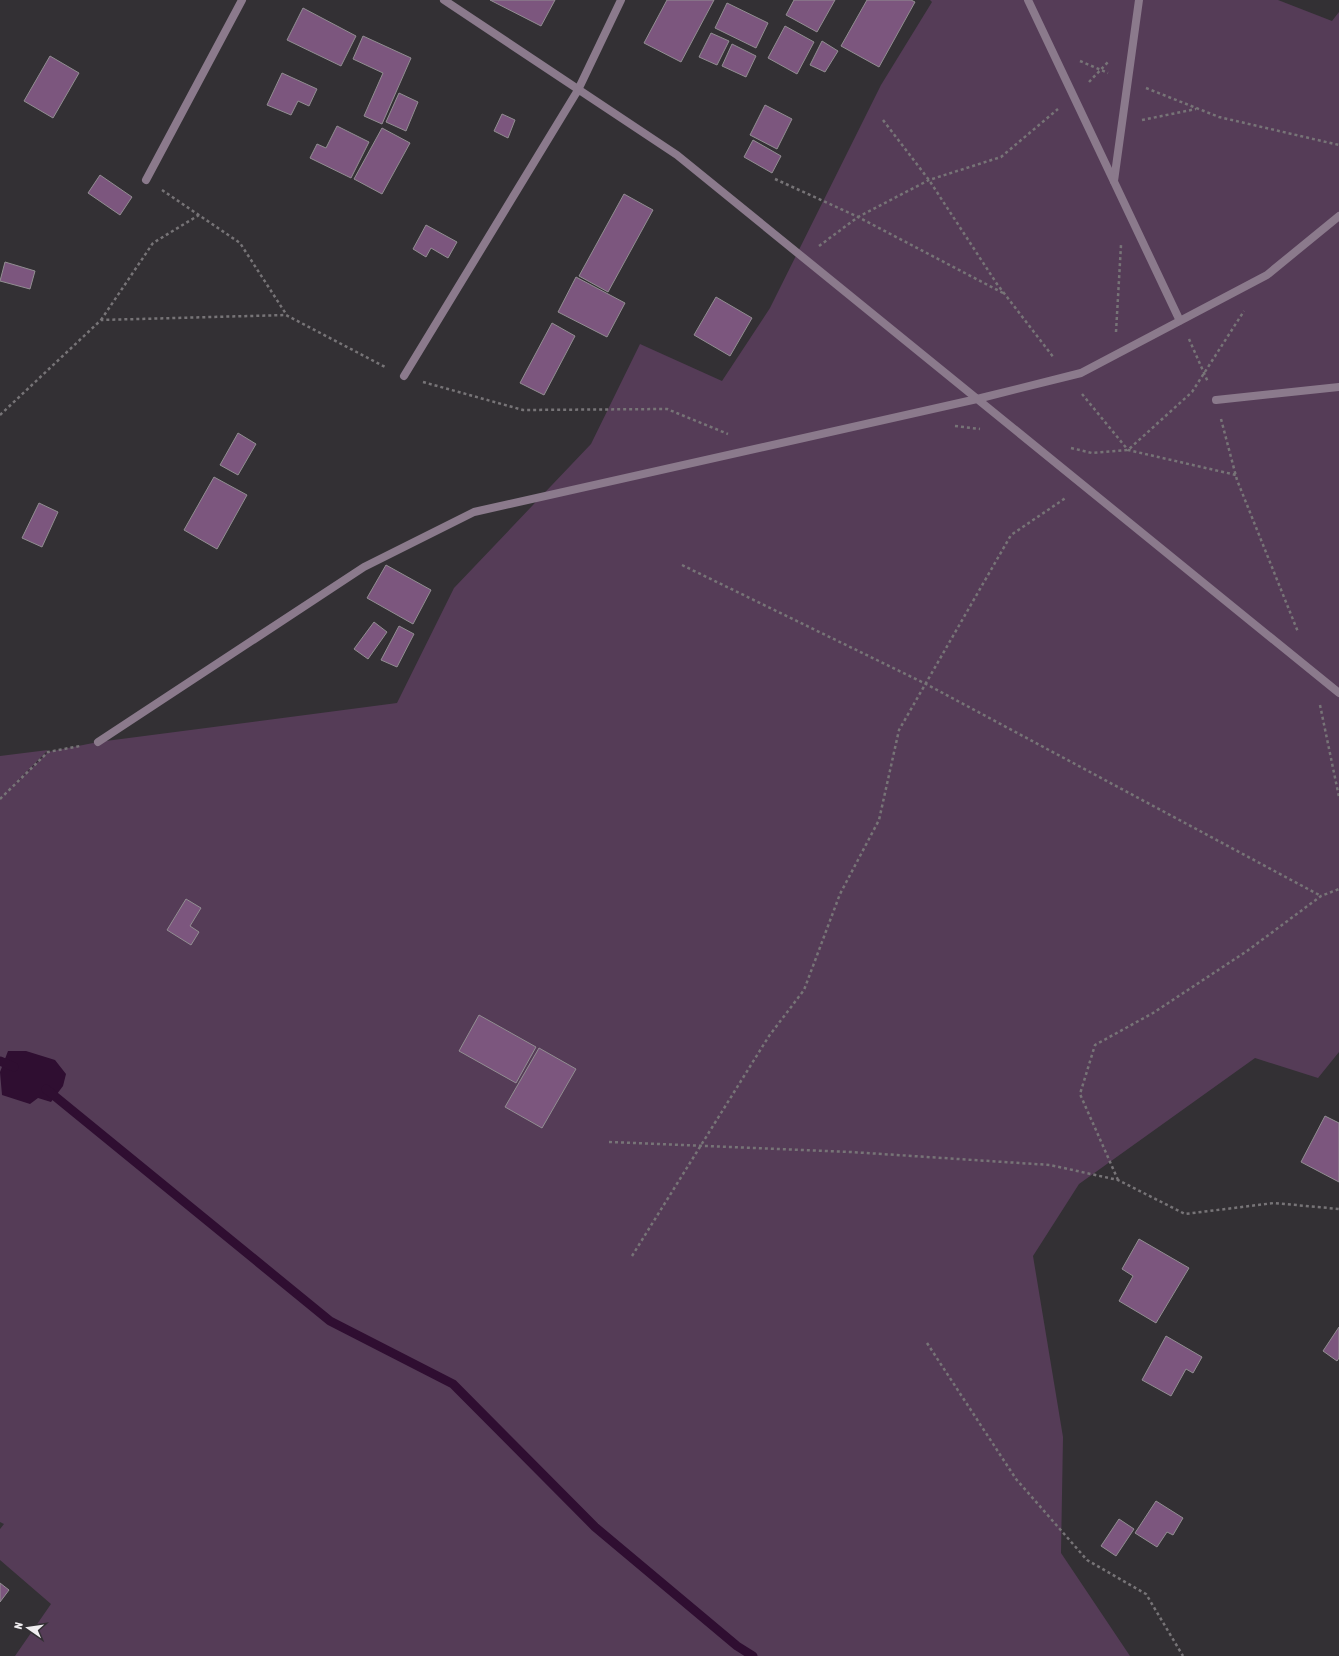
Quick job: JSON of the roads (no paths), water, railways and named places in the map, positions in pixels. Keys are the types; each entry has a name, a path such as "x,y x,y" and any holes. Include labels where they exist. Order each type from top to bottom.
{"street":[{"path":"146,180 242,0"},
{"path":"444,0 677,155 1339,693"},
{"path":"404,376 578,90 621,0"},
{"path":"1028,0 1180,321"},
{"path":"1114,181 1139,0"},
{"path":"98,742 364,567 474,512 977,399 1081,373 1267,275 1339,216"},
{"path":"1216,400 1339,387"}],"waterway":[{"path":"0,1061 14,1067"},
{"path":"46,1089 330,1321 453,1384 595,1527 737,1646 753,1656"}]}
